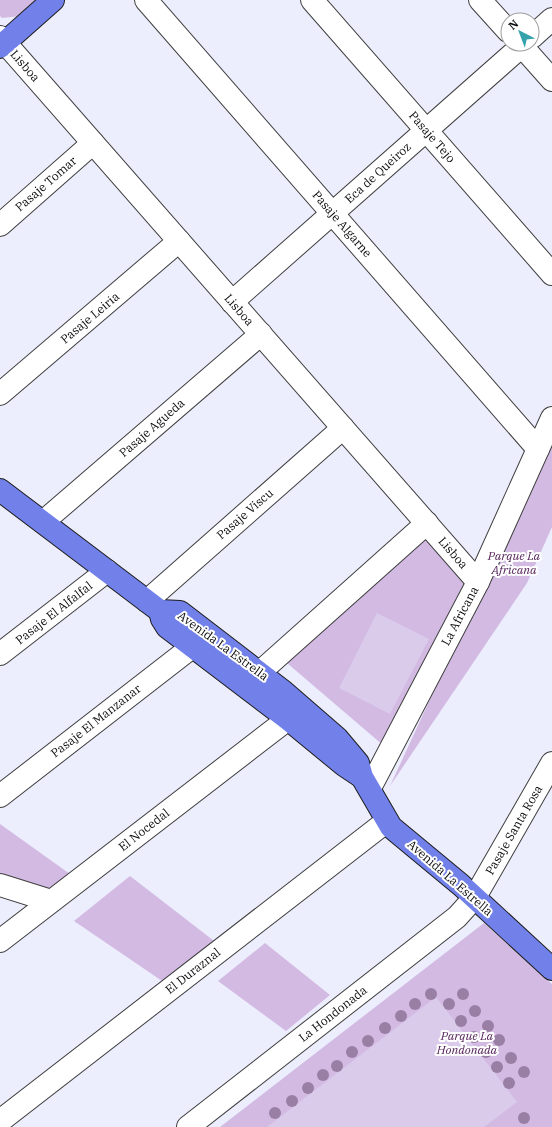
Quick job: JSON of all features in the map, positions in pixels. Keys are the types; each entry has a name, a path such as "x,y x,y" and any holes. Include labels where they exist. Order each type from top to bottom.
{"main road":[{"path":"2,42 53,0"},
{"name":"Avenida La Estrella","path":"0,490 153,606 167,627 288,719 366,782"},
{"name":"Avenida La Estrella","path":"153,606 180,612 260,673 337,738 358,763 366,782 387,822 396,832 475,897 552,969"}],"street":[{"name":"Pasaje Algarne","path":"146,0 538,449"},
{"name":"Pasaje Tejo","path":"312,0 552,274"},
{"path":"480,0 500,20"},
{"name":"Eca de Queiroz","path":"540,27 552,19"},
{"name":"Lisboa","path":"2,42 93,143 478,582"},
{"name":"Eca de Queiroz","path":"232,302 426,130 508,52"},
{"path":"530,52 552,80"},
{"name":"Pasaje Tomar","path":"0,225 93,143"},
{"name":"Pasaje Leiria","path":"0,394 179,241"},
{"name":"Pasaje Agueda","path":"43,522 261,334"},
{"name":"La Africana","path":"366,782 478,582 552,418"},
{"name":"Pasaje Viscu","path":"153,606 343,428"},
{"path":"260,673 426,523"},
{"name":"Pasaje El Alfalfal","path":"0,654 107,571"},
{"name":"Pasaje El Manzanar","path":"0,796 192,647"},
{"name":"El Nocedal","path":"0,941 288,719"},
{"name":"Pasaje Santa Rosa","path":"475,897 552,762"},
{"name":"El Duraznal","path":"0,1121 387,822"},
{"path":"0,885 52,901"},
{"name":"La Hondonada","path":"188,1127 457,917 475,897"}],"green space":[{"path":"0,0 39,0 21,16 2,18 0,16"},
{"name":"Parque La Africana","path":"552,435 552,527 527,583 390,786"},
{"path":"425,537 467,580 384,746 287,663"},
{"path":"377,613 429,639 390,714 339,688"},
{"path":"0,824 70,874 48,891 0,873"},
{"path":"130,876 218,944 165,983 74,921"},
{"name":"Parque La Hondonada","path":"484,923 552,984 552,1127 220,1127"},
{"path":"265,943 330,995 286,1031 218,981"},
{"path":"436,997 517,1102 484,1127 267,1127"}]}
